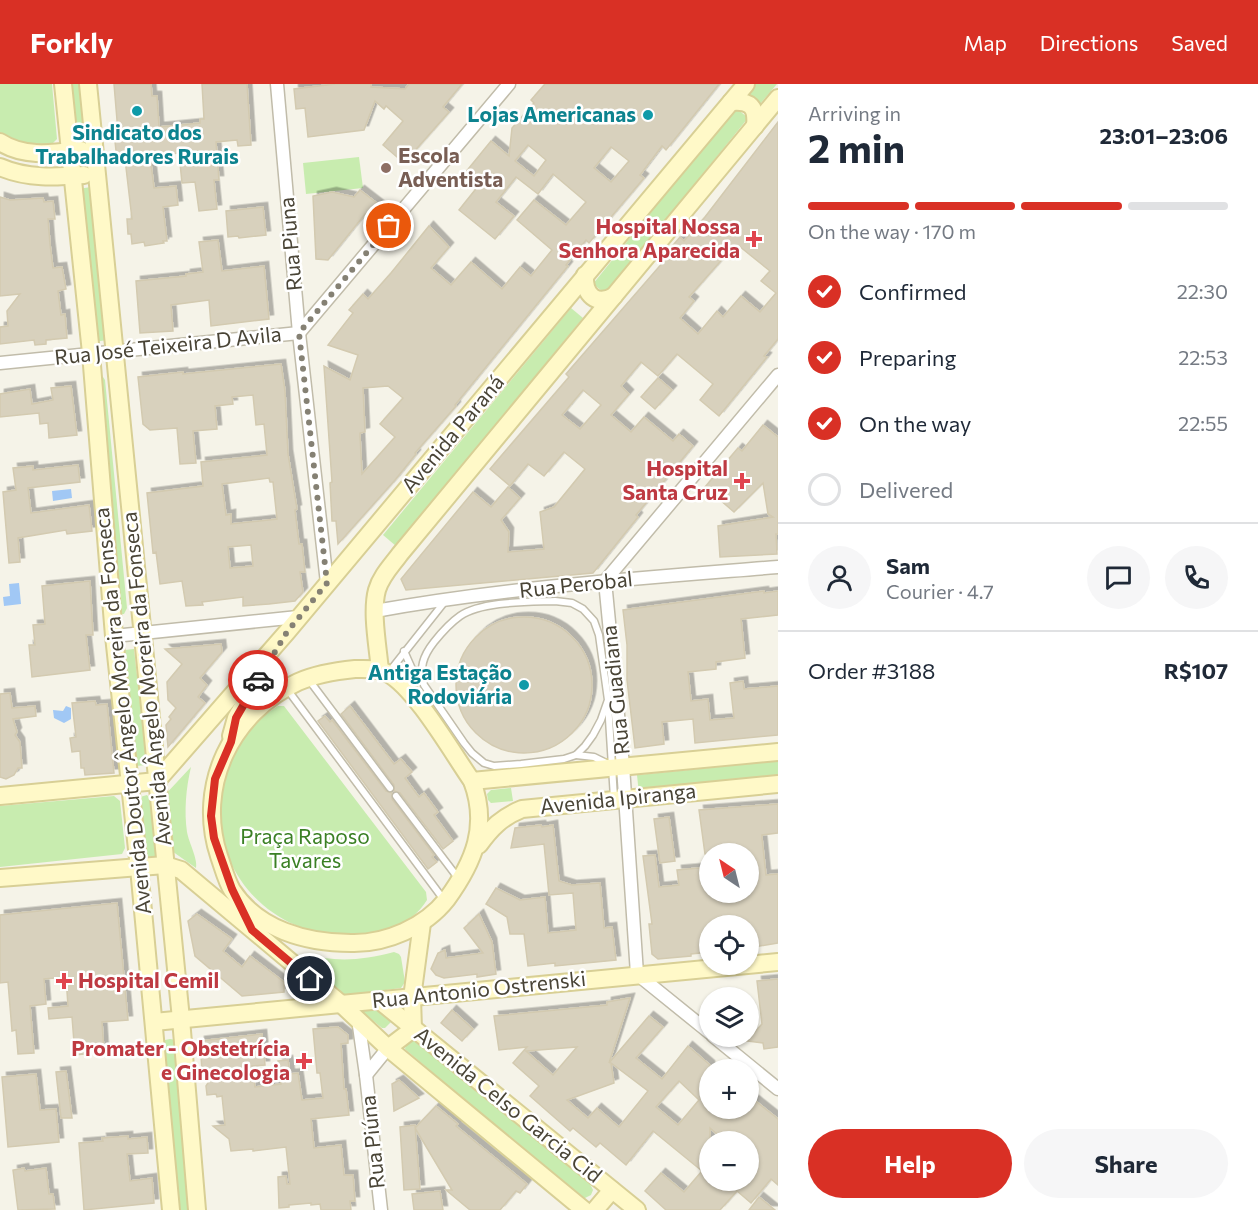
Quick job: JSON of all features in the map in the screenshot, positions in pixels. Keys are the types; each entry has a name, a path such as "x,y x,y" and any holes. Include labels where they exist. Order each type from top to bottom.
{"street":[{"name":"Avenida Doutor Ângelo Moreira da Fonseca","path":"63,84 91,353 128,785 139,868 171,1210"},
{"name":"Avenida Ângelo Moreira da Fonseca","path":"88,84 181,1019 197,1210"},
{"name":"Rua Piuna","path":"277,84 299,333 327,583"},
{"name":"Rua José Teixeira D Avila","path":"0,363 299,333 509,84"},
{"name":"Avenida Paraná","path":"157,781 287,632 746,84"},
{"name":"Avenida Paraná","path":"384,672 375,611 377,591 383,577 778,98"},
{"path":"731,102 742,101 751,106 756,115 755,126"},
{"path":"0,142 26,152 43,153 94,148"},
{"path":"0,167 21,175 49,177 97,173"},
{"path":"585,275 585,285 589,294 597,299 606,300 614,296"},
{"path":"566,299 574,296 584,297 596,310 595,318"},
{"path":"605,581 778,375"},
{"name":"Rua Perobal","path":"375,611 448,598 605,581 778,567"},
{"name":"Rua Guadiana","path":"605,581 617,766 637,974"},
{"path":"114,636 298,617"},
{"path":"231,742 232,730 239,712 287,632"},
{"path":"346,670 384,672 418,689 472,781 478,797 480,826 475,850 460,880 445,901 422,923 387,938 361,944 331,943 252,930 232,889 218,852 211,816 215,779 231,742 257,711 286,688 308,678 346,670"},
{"name":"Avenida Ipiranga","path":"472,781 502,772 617,766 778,752"},
{"path":"0,796 157,781"},
{"name":"Avenida Ipiranga","path":"475,850 504,816 522,809 778,784"},
{"path":"0,878 165,865"},
{"name":"Avenida Celso Garcia Cid","path":"165,865 181,870 193,879 340,1004 388,1048 584,1210"},
{"path":"169,902 176,892 193,879"},
{"path":"232,889 257,917 301,938"},
{"path":"388,1048 413,1029 412,998 422,923"},
{"path":"416,959 426,981 440,994"},
{"name":"Rua Antonio Ostrenski","path":"154,1022 778,962"},
{"path":"637,974 699,1024"},
{"path":"295,1009 307,991 310,979"},
{"name":"Avenida Celso Garcia Cid","path":"380,1001 637,1210"},
{"name":"Rua Piúna","path":"358,1020 381,1210"},
{"path":"726,1047 778,1089"},
{"name":"Rua Piúna","path":"366,1075 388,1048"},
{"path":"595,1210 612,1190"}],"lane":[{"path":"384,672 448,598"},
{"path":"555,601 572,603 583,609 594,621 599,635 608,700 617,766 594,757 576,755 502,772 484,763 472,753 418,689 422,663 430,648 449,624 462,615 472,610 501,604 555,601"},
{"path":"404,651 412,669 421,674"},
{"path":"308,678 390,788"},
{"path":"286,688 445,901"},
{"path":"576,755 593,735 608,700"},
{"path":"396,796 460,880"}],"green space":[{"path":"0,84 52,84 57,139 53,143 33,145 0,132"},
{"path":"67,84 80,84 85,139 72,140"},
{"path":"756,84 777,84 760,104 748,93"},
{"path":"735,107 748,118 606,294 593,284"},
{"path":"359,157 363,188 306,194 303,163"},
{"path":"91,187 107,340 94,342 78,189"},
{"path":"571,308 583,318 396,546 383,535"},
{"path":"100,377 105,380 127,608 124,614 118,612"},
{"path":"134,649 147,765 136,766 125,650"},
{"name":"Praça Raposo Tavares","path":"278,706 284,706 426,892 427,900 410,919 387,929 370,933 335,935 303,928 274,913 250,893 233,867 222,837 220,804 227,769 235,750 247,733"},
{"path":"778,761 778,780 639,794 637,775"},
{"path":"191,767 186,816 187,832 196,860 196,868 169,849 163,797"},
{"path":"511,788 513,801 491,803 488,800 487,794 491,790"},
{"path":"147,795 152,801 158,858 145,861 137,800"},
{"path":"114,796 120,801 125,848 122,854 0,867 0,806"},
{"path":"394,952 401,957 405,982 401,988 348,995 343,995 299,958 302,954 337,959 359,959"},
{"path":"379,1009 392,1021 385,1028 360,1010"},
{"path":"412,1039 418,1040 590,1184 593,1190 591,1195 580,1198 405,1049"},
{"path":"165,1040 176,1040 193,1210 178,1210 164,1043"}],"water":[{"path":"71,489 72,498 53,501 52,491"},
{"path":"19,583 21,604 4,606 3,597 10,596 9,584"},
{"path":"66,706 71,708 71,719 64,723 54,718 53,710 63,711"}],"building":[{"path":"114,84 151,84 152,96 157,96 159,127 200,123 200,119 204,119 202,84 247,84 251,145 238,146 237,140 216,142 219,180 214,180 217,209 199,211 195,182 182,183 179,153 150,156 154,188 176,186 178,205 163,207 167,241 163,241 164,243 145,246 144,242 132,244 131,234 128,234 127,219 132,219 125,159 117,160 114,132 118,132"},
{"path":"335,84 371,84 371,87 405,89 409,84 462,84 443,107 449,112 404,163 383,145 403,121 386,106 384,109 375,101 364,130 308,137 305,108 296,109 294,89"},
{"path":"545,84 719,84 666,150 662,146 640,175 644,178 589,243 586,240 566,265 568,266 456,406 338,544 336,521 332,521 330,483 332,482 324,366 350,380 358,355 328,345 353,313 349,310 363,294 368,299 429,226 449,247 431,268 451,285 471,262 502,289 520,267 531,276 552,250 517,220 534,200 566,225 586,202 553,174 538,194 516,177 496,202 514,216 495,239 459,210 479,185 465,173 491,141 509,156 512,128 534,103 531,100","holes":["528,145 546,160 534,176 515,161","611,147 629,161 611,182 594,168","388,386 403,398 380,424 395,437 362,474 360,433 365,432 363,388"]},
{"path":"778,122 778,339 764,356 767,357 719,416 700,400 713,384 677,354 658,376 641,362 621,386 629,394 611,415 631,432 644,417 673,441 679,434 693,446 636,515 638,517 593,573 406,590 401,579 473,492 491,507 508,487 520,498 501,520 509,532 508,552 544,549 540,512 554,507 585,469 564,452 544,476 528,464 510,486 490,469 569,377 566,374 665,260 662,258 680,237 684,241","holes":["739,246 770,271 761,281 776,293 760,312 741,296 723,317 717,311 698,334 680,318 694,301 689,297 726,255 730,258","583,390 601,405 580,429 562,415"]},
{"path":"360,190 382,207 371,220 365,214 328,260 316,259 313,196 332,192 354,197"},
{"path":"0,197 10,200 43,198 44,202 53,201 55,219 48,219 50,244 53,268 62,267 66,289 58,291 61,315 65,314 67,338 46,340 46,344 35,345 34,340 0,344 0,327 8,326 7,311 20,294 0,296"},
{"path":"263,207 266,235 228,237 226,211"},
{"path":"218,240 222,271 264,266 269,319 211,326 209,300 171,305 173,331 140,333 136,281 203,272 199,242"},
{"path":"281,364 285,391 288,454 297,509 295,510 299,544 302,544 305,572 300,572 303,592 295,601 243,606 243,597 186,606 182,581 160,584 156,552 153,553 147,493 203,486 201,462 267,455 264,424 256,425 253,395 232,397 233,404 215,406 217,429 193,431 196,463 180,464 177,428 150,430 143,424 138,377 183,372 183,374","holes":["269,478 270,482 273,482 277,519 231,524 231,514 226,515 222,484","251,545 253,566 230,568 228,547"]},
{"path":"658,378 672,390 655,409 641,397"},
{"path":"71,386 77,435 49,438 48,423 40,424 39,413 0,417 0,394 30,389 32,404 53,400 51,388"},
{"path":"763,425 778,437 777,554 720,557 718,526 773,517 768,514 763,483 734,512 705,487 738,448 742,451"},
{"path":"78,465 80,482 28,488 31,513 89,505 92,531 67,534 66,530 18,538 20,562 9,563 3,492 16,490 13,468 33,466 33,470"},
{"path":"90,581 93,635 86,635 90,670 32,677 29,645 35,645 33,625 45,624 42,586"},
{"path":"764,591 764,593 778,591 778,615 741,619 745,658 716,662 716,669 688,672 691,701 708,699 710,720 734,718 730,683 743,681 744,689 778,686 778,735 695,743 693,719 662,722 664,744 635,748 627,680 627,645 623,610"},
{"name":"Antiga Estação Rodoviária","path":"524,617 550,623 572,637 586,659 592,685 586,711 572,733 550,747 524,753 498,747 476,733 462,711 456,685 462,659 476,637 498,623"},
{"path":"221,644 222,652 200,678 207,685 198,697 205,703 168,747 166,725 176,708 168,700 167,682 182,664 165,649"},
{"path":"10,693 12,708 35,706 36,716 13,719 17,732 15,735 20,742 22,768 18,768 14,775 6,779 0,777 0,694"},
{"path":"95,701 96,705 107,704 114,773 85,775 84,768 81,768 80,751 72,752 70,738 76,737 72,703"},
{"path":"350,706 394,764 401,759 412,772 405,778 419,797 424,793 438,812 434,815 453,841 443,849 400,793 394,791 394,785 341,714"},
{"path":"325,716 330,722 332,720 386,791 392,793 392,799 434,855 432,857 437,862 428,869 318,721"},
{"path":"778,804 778,833 762,835 762,838 766,875 778,874 778,943 759,946 759,915 699,915 699,953 658,959 652,954 649,924 652,924 643,856 655,855 659,887 679,885 677,870 699,868 699,903 759,903 759,843 704,843 699,810"},
{"path":"669,817 675,861 660,863 654,819"},
{"path":"541,825 542,827 553,825 559,881 572,885 600,883 604,928 612,927 616,960 555,966 555,963 528,966 524,934 510,934 507,917 486,904 496,888 520,900 545,897 548,933 576,930 573,893 549,895 544,844 511,848 515,828"},
{"name":"Hospital Cemil","path":"117,903 128,1020 102,1022 104,1052 75,1055 72,1017 49,1019 48,1008 68,1006 66,977 44,979 46,1004 30,1006 34,1053 18,1054 16,1030 12,1031 8,982 0,983 0,915"},
{"path":"197,914 232,939 223,951 242,967 250,956 284,982 284,992 242,996 195,956 188,921"},
{"path":"479,914 492,942 496,974 444,978 436,975 431,969 438,953 445,950 446,958 483,953 464,928"},
{"path":"778,979 778,1047 764,1049 763,1043 759,1042 759,1027 762,1024 757,981"},
{"path":"630,998 609,1063 649,1016 663,1027 636,1058 662,1079 688,1046 703,1059 699,1059 699,1100 699,1119 759,1119 759,1104 778,1119 778,1185 771,1179 751,1203 737,1191 759,1191 759,1131 713,1131 710,1128 710,1131 699,1131 699,1169 653,1131 626,1165 600,1143 596,1147 573,1128 570,1131 530,1096 539,1086 513,1063 527,1047 499,1050 494,1016 607,1005 607,1002","holes":["577,1047 553,1075 526,1051","611,1063 648,1091 619,1127 597,1108 588,1118 567,1100 614,1083","679,1081 699,1100 678,1125 656,1107"]},
{"path":"452,1010 473,1029 462,1041 441,1023"},
{"path":"338,1027 348,1035 348,1043 341,1044 344,1089 346,1089 349,1115 311,1119 314,1148 341,1145 344,1175 353,1175 355,1201 350,1201 351,1210 321,1210 320,1204 311,1205 311,1203 279,1208 278,1177 286,1176 287,1184 290,1184 286,1147 231,1151 229,1139 213,1126 225,1125 222,1096 207,1095 206,1086 217,1069 202,1071 200,1041 262,1034 265,1065 252,1066 255,1087 281,1084 278,1061 288,1060 290,1074 298,1073 302,1100 323,1098 320,1073 317,1073 313,1029"},
{"path":"66,1071 72,1118 61,1118 56,1072"},
{"path":"36,1074 40,1110 56,1109 59,1142 8,1147 2,1077"},
{"path":"399,1080 419,1098 394,1111 392,1084"},
{"path":"436,1106 458,1124 456,1126 527,1184 520,1193 516,1191 500,1210 470,1210 446,1190 452,1190 415,1128"},
{"path":"415,1125 420,1189 404,1190 400,1127"},
{"path":"128,1136 128,1139 147,1137 148,1153 127,1154 130,1181 152,1178 154,1203 84,1210 79,1143"},
{"path":"24,1168 25,1171 46,1168 49,1194 53,1194 55,1209 18,1210 13,1170"},
{"path":"661,1173 684,1192 699,1174 699,1191 737,1191 720,1210 666,1210 645,1191"},
{"path":"440,1191 443,1210 414,1210 412,1194"},
{"path":"759,1197 775,1210 749,1210"}],"way so far":[{"path":"258,680 287,632 327,583 299,333 389,226"}],"place":[{"name":"Sindicato dos Trabalhadores Rurais","path":"137,111"},
{"name":"Lojas Americanas","path":"648,115"},
{"name":"Escola Adventista","path":"386,168"},
{"name":"Hospital Nossa Senhora Aparecida","path":"754,239"},
{"name":"Hospital Santa Cruz","path":"742,481"},
{"name":"Antiga Estação Rodoviária","path":"524,685"},
{"name":"Hospital Cemil","path":"64,981"},
{"name":"Promater - Obstetrícia e Ginecologia","path":"304,1061"}],"route":[{"path":"258,680 236,718 231,742 215,779 211,799 214,838 232,889 252,930 310,979"}]}
